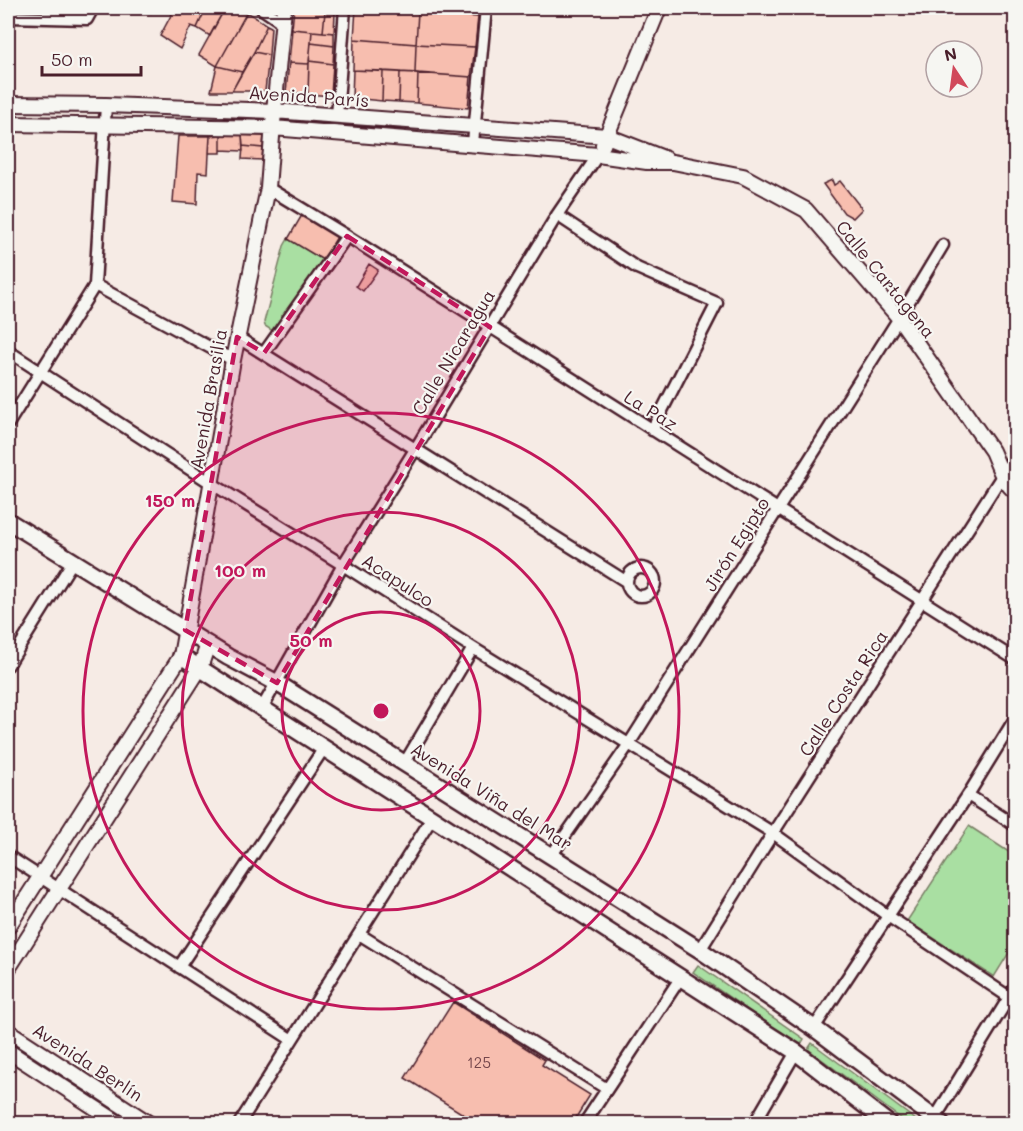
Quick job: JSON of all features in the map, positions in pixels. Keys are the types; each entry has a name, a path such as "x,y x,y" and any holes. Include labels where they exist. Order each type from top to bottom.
{"main road":[{"name":"Avenida Viña del Mar","path":"8,521 228,657 277,683 700,950 814,1028 939,1121"},
{"path":"181,656 796,1052 889,1124"}],"street":[{"path":"8,17 87,19 93,8"},
{"path":"261,8 283,22"},
{"name":"Avenida Brasilia","path":"8,927 181,656 237,337 268,188 284,8"},
{"path":"337,116 345,8"},
{"path":"473,143 486,8"},
{"name":"Calle Nicaragua","path":"262,708 343,565 557,215 598,155 659,8"},
{"name":"Avenida París","path":"8,104 274,111 607,136"},
{"path":"8,424 95,285 106,105"},
{"name":"Avenida París","path":"8,124 273,128 598,155"},
{"name":"Calle Cartagena","path":"607,136 673,162"},
{"name":"Calle Cartagena","path":"598,155 647,162 673,162 743,176 806,210 899,318 992,451 1011,489 1016,492"},
{"name":"La Paz","path":"268,188 1016,660"},
{"path":"557,215 637,268 717,303 652,430"},
{"path":"264,353 347,236"},
{"name":"Jirón Egipto","path":"551,856 629,744 943,245"},
{"path":"95,285 233,360"},
{"path":"237,337 627,582"},
{"name":"Acapulco","path":"8,351 211,483 773,833 888,916 1009,997"},
{"name":"Calle Costa Rica","path":"700,950 1016,454"},
{"path":"8,665 74,561"},
{"path":"8,969 200,668 208,644"},
{"path":"404,764 473,648"},
{"path":"814,1028 968,795 1016,717"},
{"path":"179,967 324,748"},
{"path":"968,795 1016,826"},
{"path":"239,1124 432,818"},
{"path":"8,856 292,1040"},
{"path":"359,934 607,1089"},
{"path":"584,1124 681,977"},
{"path":"939,1121 1016,986"},
{"name":"Avenida Berlín","path":"8,1031 150,1124"},
{"name":"Avenida Berlín","path":"8,1051 120,1124"},
{"path":"754,1124 796,1052"}],"highlighted area":[{"path":"347,236 490,327 277,683 185,630 237,337 264,353"}],"green space":[{"path":"288,239 323,260 279,335 265,326 264,322 284,246"},
{"path":"969,826 1015,856 1015,943 994,977 907,921"},
{"path":"698,965 804,1039 800,1046 693,972"},
{"path":"812,1043 920,1123 907,1123 808,1049"}],"building":[{"path":"140,8 154,8 151,13"},
{"path":"175,8 206,8 197,28 191,26 180,49 160,36"},
{"path":"206,8 225,8 210,36 197,28"},
{"path":"225,8 240,8 247,12 217,66 199,55"},
{"path":"294,8 318,8 317,11"},
{"path":"294,8 325,12 323,32 292,29"},
{"path":"318,8 336,8 335,13 317,11"},
{"path":"356,8 418,12 416,44 354,39"},
{"path":"356,8 392,8 392,11"},
{"path":"392,8 405,8 405,12 392,11"},
{"path":"405,8 418,8 418,12 405,12"},
{"path":"418,8 450,8 449,15 418,12"},
{"path":"450,8 479,8 478,17 449,15"},
{"path":"247,12 267,25 254,52 242,72 217,66"},
{"path":"325,12 335,13 334,33 323,32"},
{"path":"418,12 478,17 475,47 416,44"},
{"path":"267,25 271,27 269,55 254,52"},
{"path":"292,29 312,31 309,64 289,63"},
{"path":"312,31 334,33 334,46 311,43"},
{"path":"354,39 416,44 415,73 353,70"},
{"path":"311,43 334,46 333,64 309,61"},
{"path":"416,44 475,47 471,77 415,73"},
{"path":"254,52 269,55 265,91 232,91"},
{"path":"309,61 333,64 331,96 308,94"},
{"path":"289,63 309,64 308,94 286,92"},
{"path":"217,66 242,72 232,91 211,91"},
{"path":"353,70 383,71 382,101 352,98"},
{"path":"383,71 400,72 399,102 382,101"},
{"path":"400,72 418,73 417,103 399,102"},
{"path":"418,73 471,77 468,108 417,103"},
{"path":"221,135 242,135 243,151 221,150"},
{"path":"221,135 221,153 209,153 210,136"},
{"path":"242,135 264,136 263,148 243,146"},
{"path":"178,136 210,136 208,173 198,172 197,204 173,202"},
{"path":"243,146 263,148 262,160 242,159"},
{"path":"832,180 834,185 840,181 862,209 853,218 844,213 823,184"},
{"path":"302,215 337,237 323,260 288,239"},
{"path":"369,264 378,270 363,291 356,286"},
{"path":"453,1002 545,1060 542,1065 590,1095 572,1124 479,1124 405,1078"}]}
